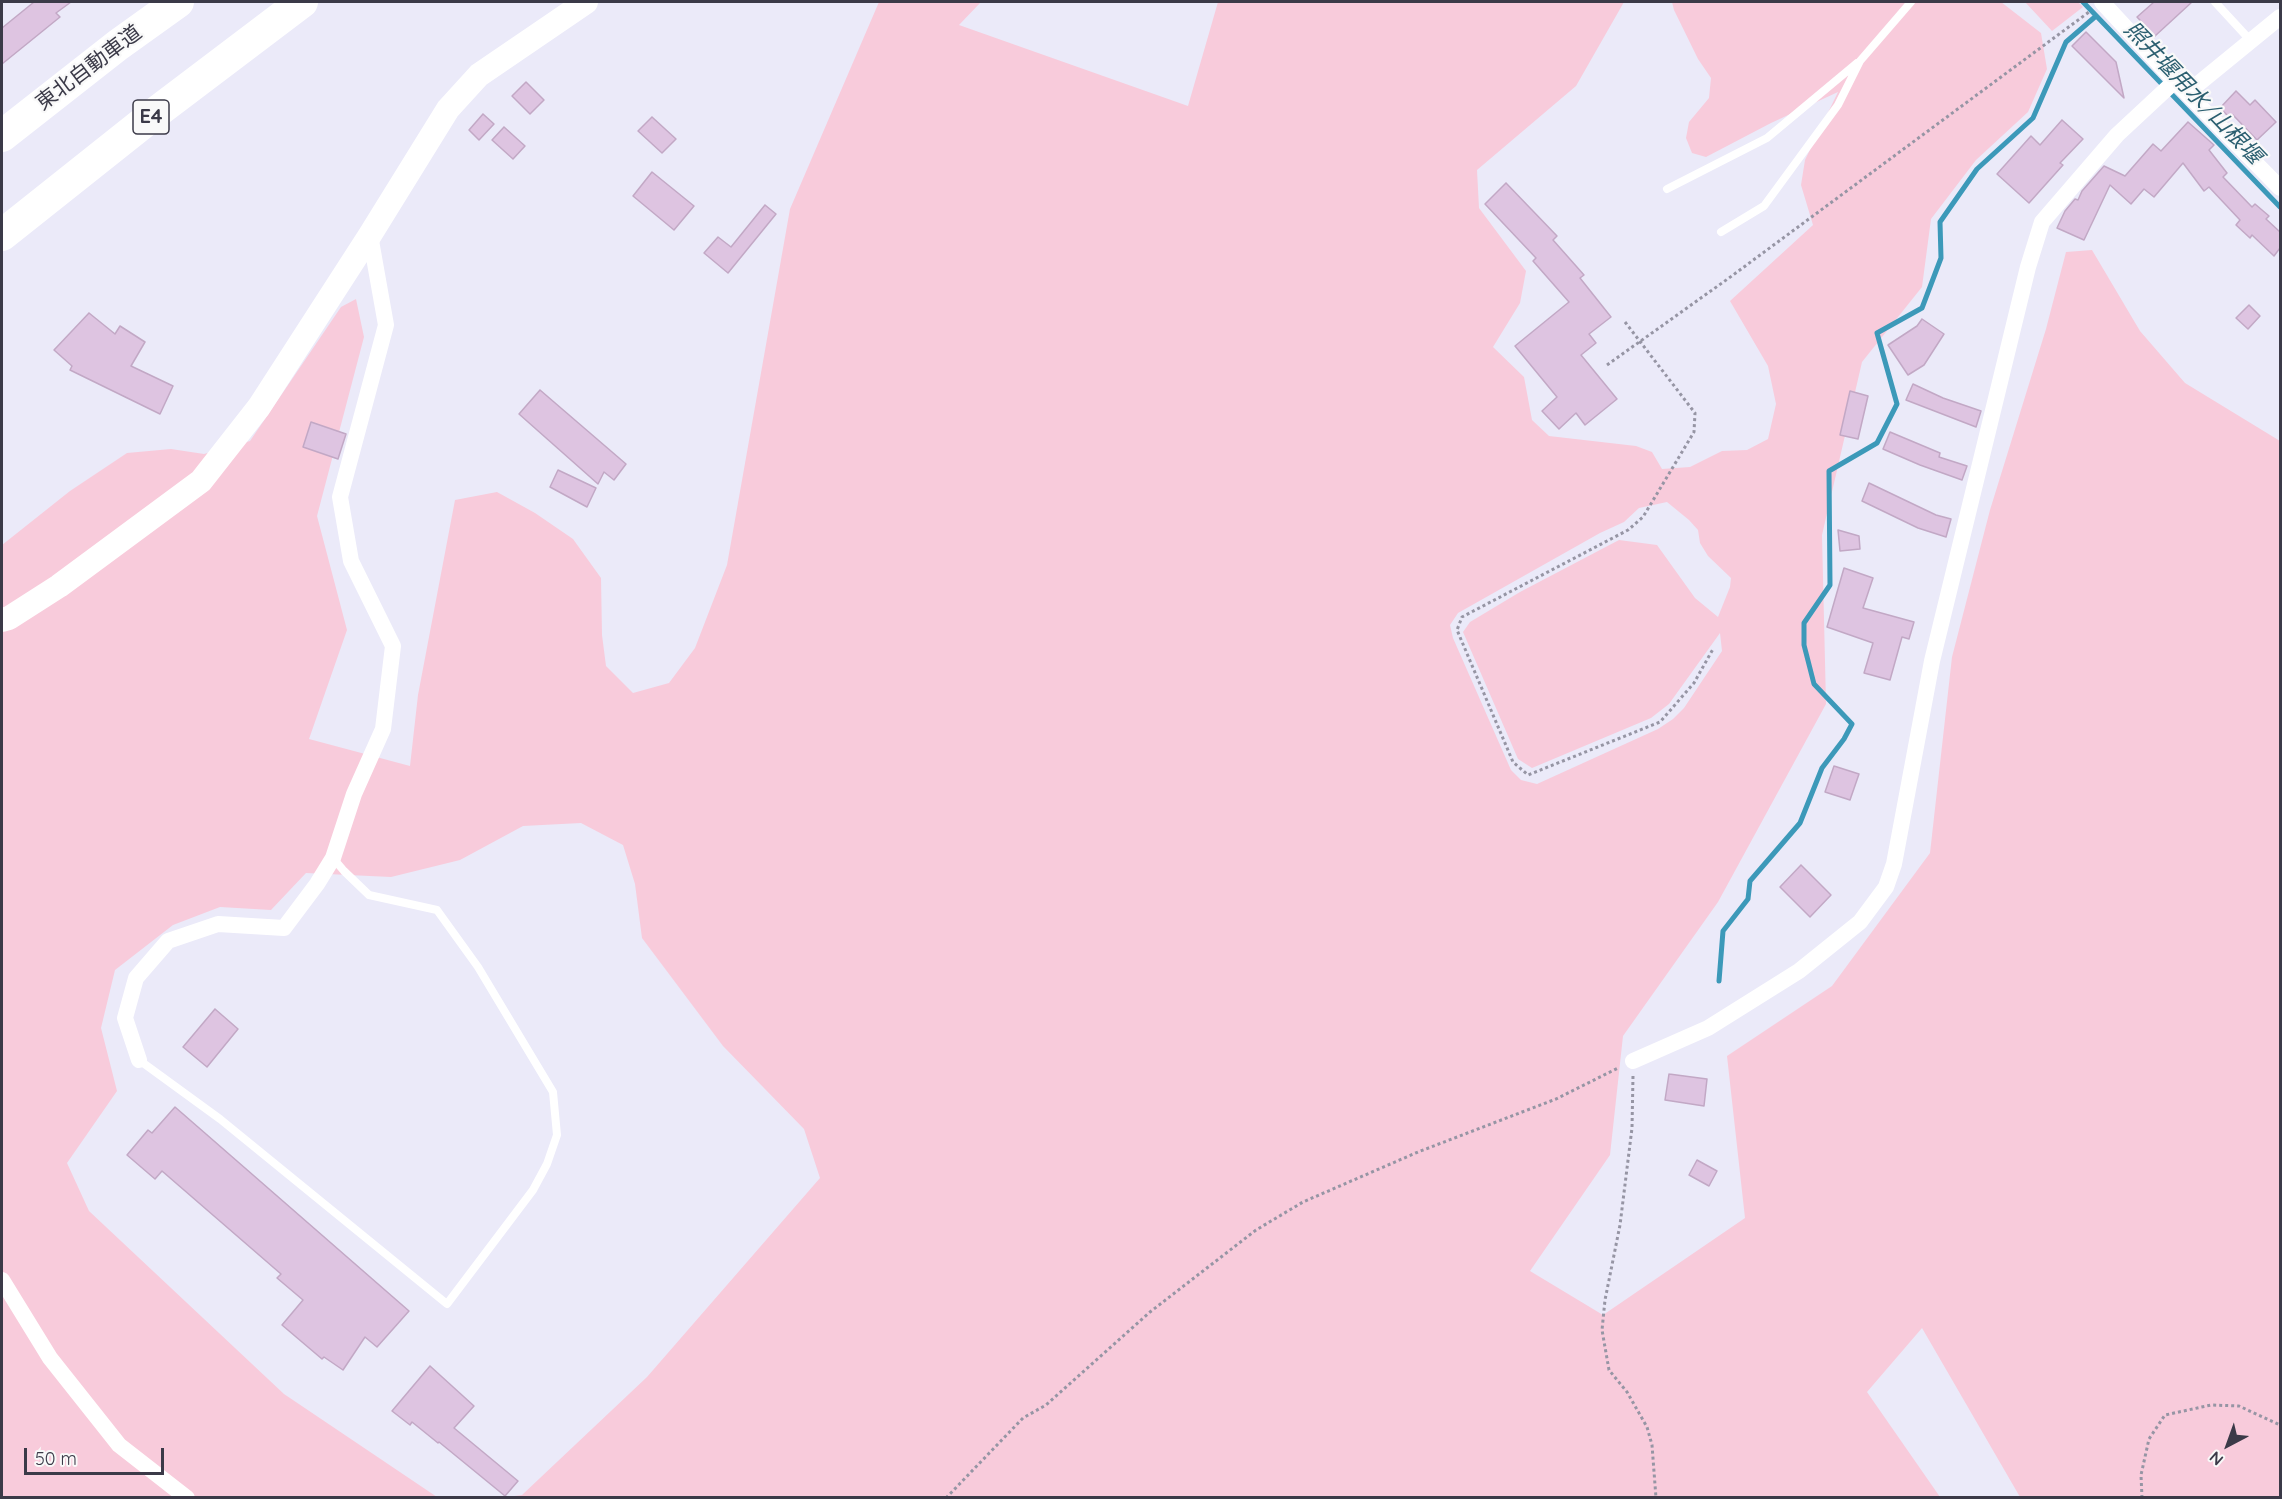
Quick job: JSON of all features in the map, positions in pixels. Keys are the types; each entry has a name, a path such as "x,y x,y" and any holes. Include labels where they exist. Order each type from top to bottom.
{"highway":[{"name":"東北自動車道","path":"2,136 118,45 178,2"},
{"name":"E4","path":"2,235 158,111 302,2"}],"street":[{"path":"2,620 9,618 59,586 201,481 259,407 448,109 479,75 586,2"},
{"path":"2102,2 2280,188"},
{"path":"1633,1061 1708,1028 1799,971 1860,922 1886,887 1894,864 1932,661 2028,267 2042,222 2117,135 2181,87 2251,41 2280,17"},
{"path":"139,1060 125,1018 136,978 168,941 219,924 284,928 317,884 333,858 354,794 383,729 393,646 351,561 340,497 386,325 370,235"},
{"path":"2,1280 50,1358 119,1445 188,1497"}],"lane":[{"path":"1667,189 1767,138 1860,61 1911,2"},
{"path":"2215,2 2251,41"},
{"path":"1721,232 1764,206 1838,105 1860,61"},
{"path":"139,1060 220,1119 447,1304 532,1190 547,1164 557,1135 553,1092 478,967 436,910 369,895 344,872 333,858"}],"path":[{"path":"1607,365 2102,2"},
{"path":"1624,322 1695,413 1694,432 1642,517 1628,530 1462,617 1457,630 1513,762 1528,775 1660,722 1694,683 1713,649"},
{"path":"946,1497 1023,1418 1046,1405 1150,1312 1256,1230 1314,1197 1418,1152 1556,1099 1633,1061 1632,1128 1620,1225 1605,1300 1602,1330 1609,1370 1627,1392 1647,1427 1652,1445 1656,1497"},
{"path":"2142,1497 2141,1475 2149,1438 2165,1415 2211,1405 2239,1406 2280,1425"}],"shaded area":[{"path":"879,2 981,2 959,25 1188,106 1218,2 1624,2 1576,86 1477,170 1479,208 1526,271 1520,303 1493,347 1524,377 1532,420 1549,436 1636,446 1652,452 1662,469 1690,467 1722,451 1747,450 1768,439 1776,404 1768,366 1730,301 1813,225 1801,185 1805,160 1838,92 1706,157 1692,153 1686,138 1689,122 1709,98 1711,78 1698,59 1672,2 2001,2 2041,33 2047,69 2028,112 1976,160 1931,219 1922,287 1862,362 1822,535 1826,704 1718,902 1623,1036 1610,1155 1530,1271 1603,1315 1745,1218 1727,1056 1832,986 1930,853 1952,657 1990,510 2046,329 2066,252 2092,250 2140,331 2185,383 2280,441 2280,1497 2020,1497 1922,1328 1867,1392 1940,1497 507,1497 522,1495 647,1377 820,1178 804,1129 723,1046 642,938 635,884 623,845 581,823 523,826 460,860 391,877 306,873 271,910 220,907 173,925 115,970 101,1028 117,1091 67,1163 89,1211 284,1394 437,1497 2,1498 2,545 70,491 127,453 171,449 204,454 250,441 341,307 356,299 364,337 317,516 347,630 309,739 410,766 418,695 455,500 497,492 535,513 573,539 601,578 602,635 606,666 633,693 669,683 695,648 727,565 790,209","holes":["1667,502 1698,530 1700,543 1708,556 1731,578 1730,587 1718,617 1695,598 1657,545 1619,540 1520,592 1470,622 1463,632 1518,759 1532,768 1651,718 1669,704 1720,633 1722,651 1684,708 1673,719 1658,729 1537,784 1521,780 1511,770 1453,638 1450,625 1458,613 1600,533 1624,522 1639,508"]},
{"path":"2025,2 2078,2 2083,7 2052,31"}],"building":[{"path":"34,2 71,2 56,13 60,17 2,64 2,28"},
{"path":"2154,2 2192,2 2155,36 2137,17"},
{"path":"2086,32 2116,62 2124,98 2072,46"},
{"path":"526,82 544,100 530,114 512,96"},
{"path":"2236,91 2250,105 2255,100 2276,122 2257,140 2233,115 2230,118 2220,108"},
{"path":"483,114 494,124 479,140 469,130"},
{"path":"652,117 676,139 662,153 638,131"},
{"path":"2062,120 2083,139 2060,163 2063,165 2029,203 1997,174 2031,136 2040,145"},
{"path":"2188,122 2214,145 2209,150 2227,173 2223,177 2252,207 2255,204 2269,216 2266,219 2280,232 2280,248 2274,256 2252,235 2250,238 2236,225 2240,220 2209,187 2204,191 2183,163 2154,197 2144,189 2131,204 2110,185 2084,240 2057,228 2065,211 2075,199 2078,200 2082,191 2104,166 2125,176 2153,144 2161,151"},
{"path":"504,127 525,146 513,159 492,140"},
{"path":"652,172 694,206 674,230 633,196"},
{"path":"1506,183 1557,236 1553,240 1584,275 1580,278 1611,317 1589,334 1596,343 1581,355 1617,399 1585,425 1576,413 1559,429 1542,411 1557,397 1515,346 1569,302 1533,261 1536,258 1485,204"},
{"path":"765,205 776,214 728,273 704,253 718,237 731,247"},
{"path":"2249,305 2260,316 2248,329 2236,318"},
{"path":"89,313 115,334 120,326 145,342 131,366 173,386 160,414 70,370 72,366 54,350"},
{"path":"1922,319 1944,334 1924,365 1908,375 1888,345 1917,326"},
{"path":"1913,384 1943,398 1981,411 1976,427 1906,400"},
{"path":"540,390 626,464 614,480 604,472 598,484 519,414"},
{"path":"1850,391 1868,396 1858,439 1840,435"},
{"path":"311,422 346,434 338,459 303,447"},
{"path":"1890,432 1940,453 1939,457 1967,466 1962,480 1883,449"},
{"path":"558,470 596,488 587,507 550,487"},
{"path":"1869,483 1936,515 1951,519 1946,537 1918,528 1862,501"},
{"path":"1838,530 1859,536 1860,549 1840,551"},
{"path":"1844,568 1873,578 1863,608 1914,622 1909,639 1902,637 1890,680 1864,673 1873,643 1827,627"},
{"path":"1834,766 1859,774 1850,800 1825,792"},
{"path":"1801,865 1831,895 1810,917 1780,887"},
{"path":"215,1009 238,1029 207,1067 183,1047"},
{"path":"1669,1074 1707,1079 1704,1106 1665,1100"},
{"path":"175,1107 409,1311 377,1347 365,1337 343,1370 324,1357 322,1359 282,1325 303,1300 277,1278 281,1274 162,1171 155,1179 127,1155 148,1130 152,1133"},
{"path":"1697,1160 1717,1171 1709,1186 1689,1175"},
{"path":"430,1366 474,1406 454,1428 518,1481 505,1496 439,1442 412,1422 410,1425 392,1411"}],"waterway":[{"name":"照井堰用水/山根堰","path":"2083,2 2280,207"},
{"path":"1719,981 1723,931 1748,899 1750,881 1800,823 1822,768 1844,739 1852,724 1814,684 1804,645 1804,623 1830,585 1829,471 1877,443 1897,404 1877,333 1922,308 1941,258 1940,222 1977,169 2033,118 2066,42 2096,16"}]}
